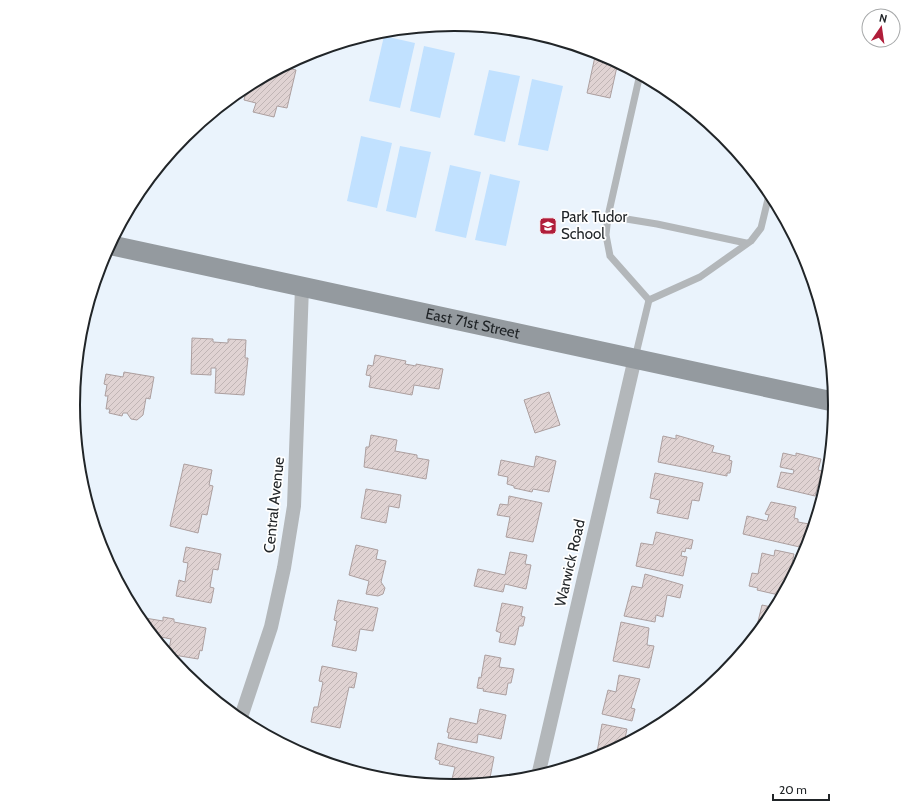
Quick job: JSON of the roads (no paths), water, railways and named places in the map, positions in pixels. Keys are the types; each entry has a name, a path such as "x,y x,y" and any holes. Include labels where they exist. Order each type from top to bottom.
{"main road":[{"name":"East 71st Street","path":"116,246 828,400"}],"street":[{"name":"Central Avenue","path":"242,713 271,627 284,568 292,521 296,482 302,287"},
{"name":"Warwick Road","path":"540,769 635,358"}],"lane":[{"path":"639,79 608,216 606,235 610,256 649,300"},
{"path":"649,300 700,277 751,241 761,228 768,201"},
{"path":"608,216 657,224 746,244"},
{"path":"635,358 649,300"}],"place":[{"name":"Park Tudor School","path":"548,226"}]}
